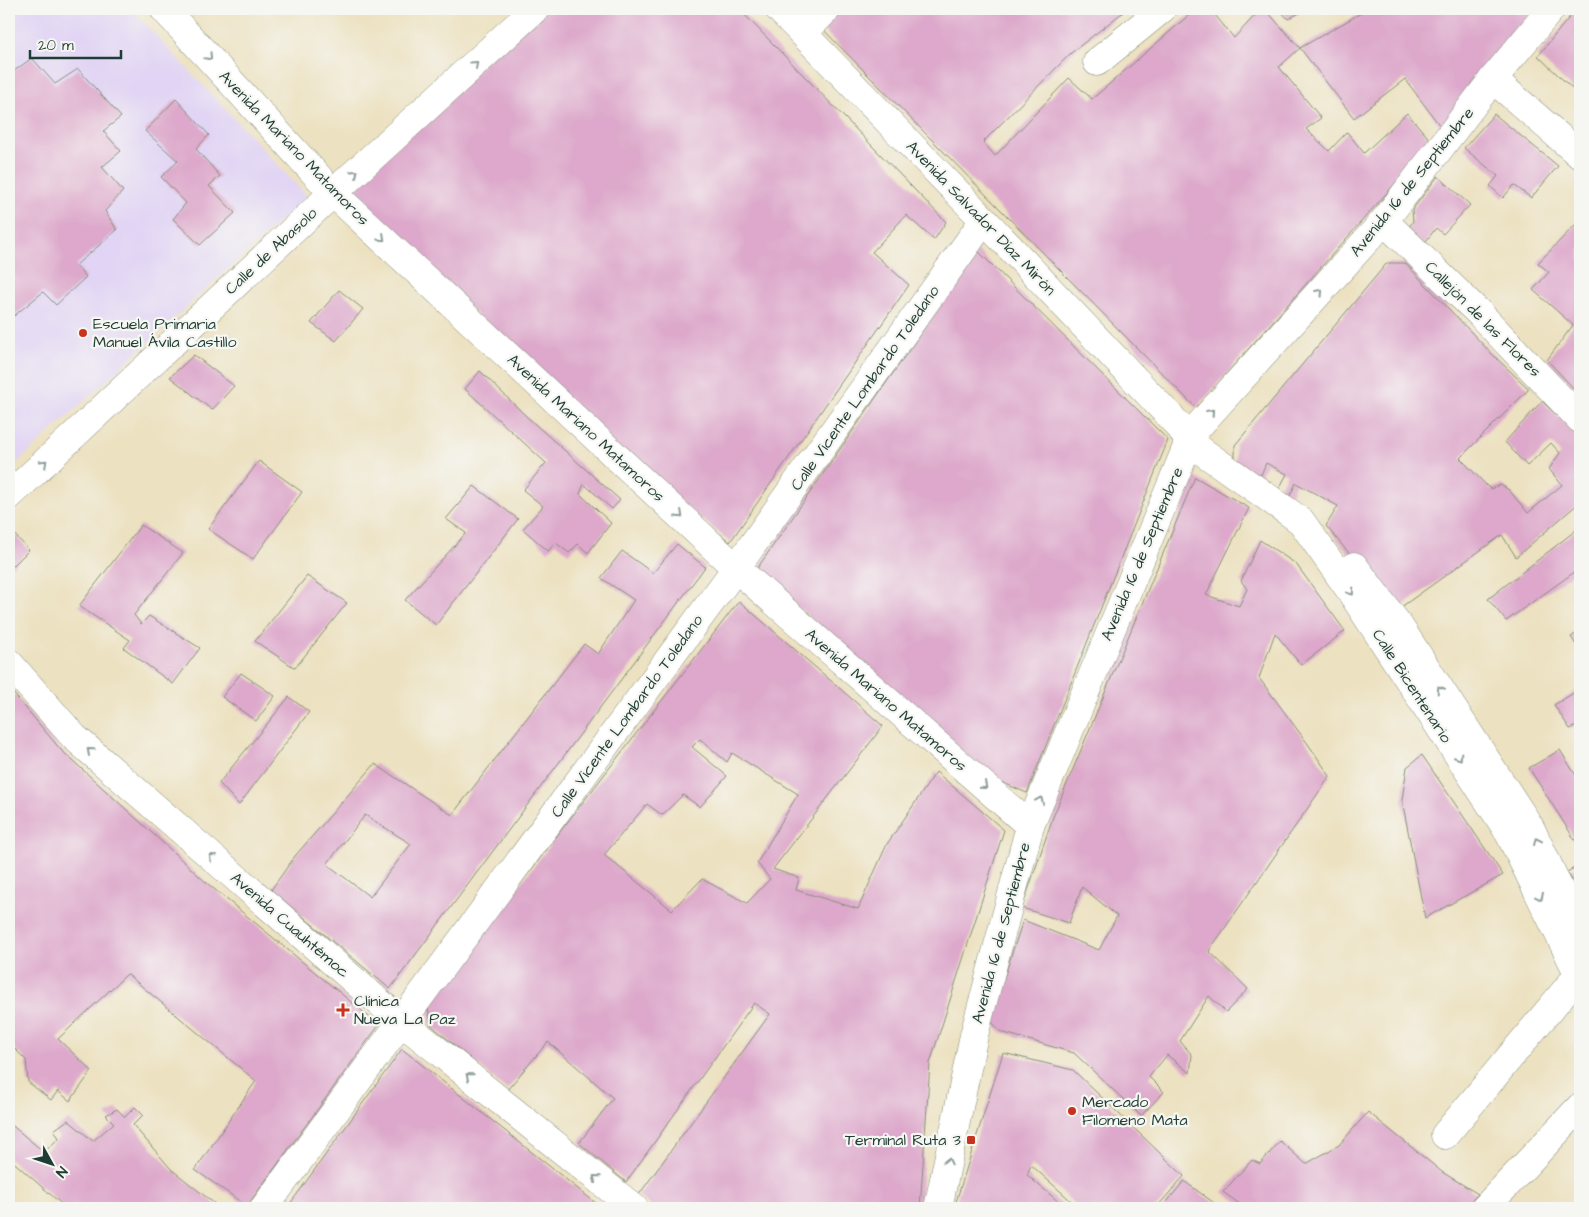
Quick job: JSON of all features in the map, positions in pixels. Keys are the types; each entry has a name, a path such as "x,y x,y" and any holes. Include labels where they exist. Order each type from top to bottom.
{"street":[{"name":"Avenida Mariano Matamoros","path":"164,9 333,193 736,568 1030,826"},
{"name":"Calle de Abasolo","path":"9,496 333,193 536,9"},
{"name":"Avenida Salvador Díaz Mirón","path":"779,9 1188,434"},
{"path":"803,33 827,9"},
{"path":"1097,62 1162,9"},
{"name":"Avenida 16 de Septiembre","path":"938,1208 974,1035 1030,826 1188,434 1384,221 1493,79 1551,9"},
{"path":"1493,79 1580,154"},
{"name":"Calle Vicente Lombardo Toledano","path":"264,1208 736,568 984,220"},
{"name":"Callejón de las Flores","path":"1384,221 1479,313 1580,419"},
{"name":"Calle Bicentenario","path":"1188,434 1313,511 1397,623 1530,826 1580,932"},
{"name":"Calle Bicentenario","path":"1188,434 1301,521 1349,589 1508,831 1580,974"},
{"name":"Avenida Cuauhtémoc","path":"9,663 74,737 402,1022 634,1208"},
{"path":"1446,1135 1580,974"},
{"path":"1485,1208 1580,1107"}],"shaded area":[{"name":"Escuela Primaria Manuel Ávila Castillo","path":"9,9 131,9 307,196 9,470"}],"building":[{"path":"541,9 739,9 946,222 934,240 906,215 872,252 909,285 730,542 591,428 351,190"},
{"path":"803,9 1127,9 1071,53 983,142 995,156 1069,78 1092,99 1196,9 1210,9 1234,38 1261,9 1265,9 1300,48 1279,67 1321,118 1306,129 1329,151 1347,132 1364,153 1407,113 1432,142 1196,408"},
{"path":"1279,9 1307,9 1288,19"},
{"path":"1368,9 1534,9 1443,130 1405,79 1354,118 1300,48"},
{"path":"1576,9 1580,9 1580,96 1538,56"},
{"path":"32,58 55,84 78,69 121,117 103,131 121,151 102,167 123,191 105,211 117,230 76,265 86,277 56,305 43,292 9,320 9,66 14,71"},
{"path":"176,99 209,135 196,149 220,176 209,186 235,213 200,245 173,219 186,203 161,177 178,161 145,131"},
{"path":"1494,114 1558,166 1531,198 1514,185 1503,198 1490,186 1498,176 1464,148"},
{"path":"1438,176 1470,205 1443,234 1436,228 1423,245 1406,232 1413,221 1412,210"},
{"path":"1580,220 1580,395 1547,360 1573,325 1533,290 1549,272 1538,263"},
{"path":"978,251 1168,440 1027,793 994,779 756,570"},
{"path":"1387,263 1405,263 1492,354 1529,389 1460,458 1490,489 1501,485 1509,490 1528,513 1562,485 1549,469 1560,453 1551,443 1527,466 1505,442 1542,401 1580,438 1580,502 1516,557 1502,535 1397,610 1326,526 1338,506 1296,483 1290,496 1279,489 1287,474 1266,463 1261,475 1235,462 1235,445"},
{"path":"339,290 363,309 336,341 311,323"},
{"path":"194,355 234,386 212,410 170,377"},
{"path":"480,371 527,417 620,500 612,509 584,484 580,494 611,523 588,553 578,544 569,553 556,543 548,551 523,529 543,506 523,490 546,463 465,389"},
{"path":"259,461 302,492 253,559 208,529"},
{"path":"1195,477 1249,508 1206,595 1239,606 1247,589 1241,581 1260,540 1296,564 1345,631 1301,665 1275,633 1259,678 1330,776 1209,951 1248,989 1226,1012 1209,996 1180,1041 1192,1055 1190,1073 1167,1055 1149,1077 1164,1092 1141,1116 1074,1053 1001,1032 990,1020 1023,920 1099,950 1117,916 1082,887 1069,923 1022,908 1053,817"},
{"path":"474,486 518,519 436,625 405,600 466,533 446,519"},
{"path":"141,525 183,553 134,615 141,624 149,616 200,648 173,684 124,648 130,640 79,606"},
{"path":"1580,527 1580,568 1506,621 1488,599"},
{"path":"11,531 29,550 12,567 9,564 9,533"},
{"path":"677,544 705,567 390,989 271,890 295,856 375,764 452,815 584,644 598,654 634,600 601,578 622,551 653,573","holes":["365,815 411,844 370,897 327,864"]},
{"path":"307,576 347,603 295,668 255,641"},
{"path":"739,601 883,726 773,869 799,878 796,890 858,909 887,844 936,772 1004,830 930,1063 920,1208 654,1208 638,1196 770,1014 754,1003 626,1182 579,1143 613,1098 548,1042 507,1090 431,1025 428,1006","holes":["700,739 727,762 732,753 798,794 757,863 770,879 747,903 702,879 672,910 604,855 647,804 662,815 683,795 700,807 727,776 692,747"]},
{"path":"1580,631 1580,651 1571,637"},
{"path":"241,673 275,696 256,721 222,697"},
{"path":"9,688 60,749 208,884 379,1025 247,1206 195,1170 256,1081 127,974 58,1039 92,1071 70,1101 58,1091 51,1100 28,1082 26,1060 9,1043"},
{"path":"1580,689 1580,724 1570,729 1554,705"},
{"path":"289,697 309,712 239,805 219,783"},
{"path":"1560,750 1580,782 1580,848 1529,768"},
{"path":"1422,755 1503,875 1425,918 1402,800 1407,767"},
{"path":"1580,865 1580,893 1567,872"},
{"path":"402,1049 602,1208 287,1208"},
{"name":"Mercado Filomeno Mata","path":"1003,1053 1073,1070 1184,1176 1156,1208 1079,1208 1031,1165 1027,1175 1066,1208 954,1208"},
{"path":"135,1107 143,1115 133,1125 171,1169 220,1208 66,1208 9,1158 9,1123 44,1152 59,1138 54,1130 68,1120 93,1141 114,1123 106,1115 117,1109 125,1117"},
{"path":"1368,1112 1442,1172 1478,1194 1465,1208 1438,1208 1434,1205 1432,1208 1245,1208 1223,1192 1252,1160 1260,1164 1280,1141 1306,1164 1339,1145"},
{"path":"1184,1181 1221,1208 1162,1208"}],"place":[{"name":"Escuela Primaria Manuel Ávila Castillo","path":"83,333"},
{"name":"Clínica Nueva La Paz","path":"343,1010"},
{"name":"Mercado Filomeno Mata","path":"1072,1111"},
{"name":"Terminal Ruta 3","path":"971,1140"}]}
